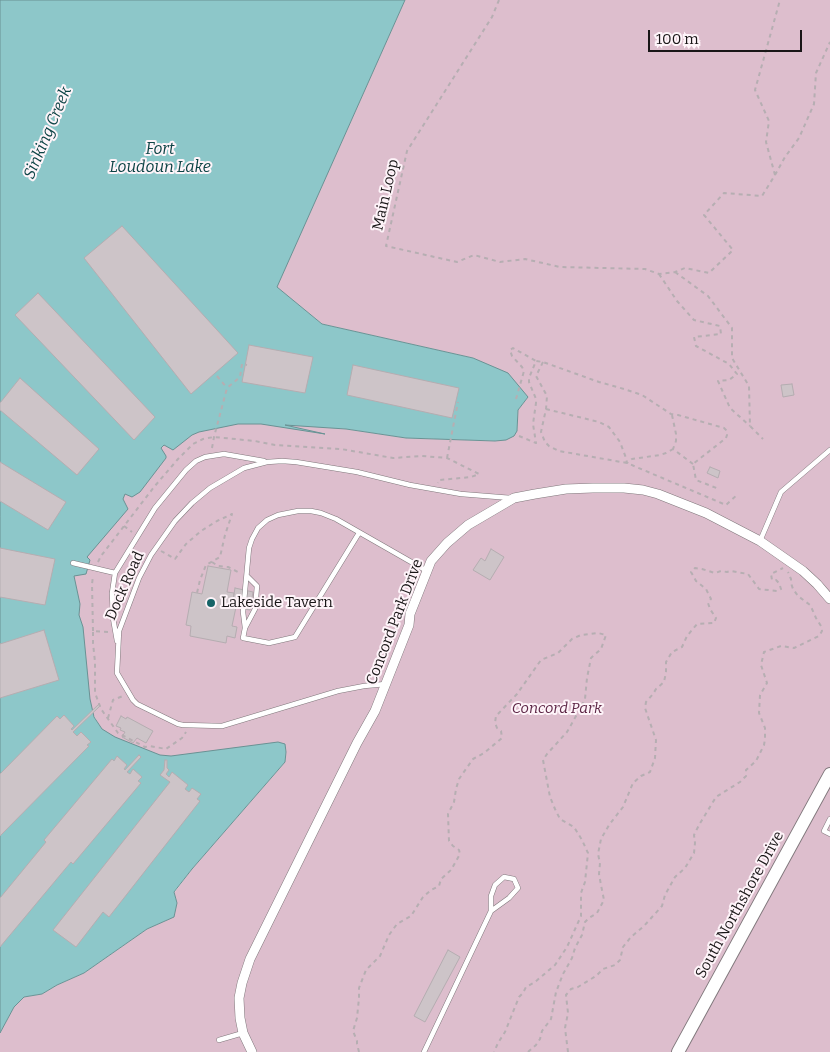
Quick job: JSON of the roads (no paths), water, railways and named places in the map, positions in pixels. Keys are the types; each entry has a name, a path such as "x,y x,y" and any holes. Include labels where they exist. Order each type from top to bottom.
{"main road":[{"name":"South Northshore Drive","path":"678,1052 830,774"}],"street":[{"name":"Concord Park Drive","path":"252,1052 243,1033 239,998 250,959 375,711 409,625 410,614 431,562 447,543 468,525 514,498 566,489 624,488 643,490 706,513 760,541 802,570 830,599"}],"lane":[{"path":"760,541 781,492 830,450"},
{"path":"118,645 115,633 112,593 115,573 155,508 186,470 196,461 205,457 224,454 267,462"},
{"name":"Dock Road","path":"386,684 338,691 222,726 178,724 137,704 130,694 117,672 119,631 151,555 175,521 213,485 244,468 267,462 282,461 310,464 460,494 514,498"},
{"path":"246,628 243,612 249,548 258,528 274,516 287,512 311,511 321,513 336,519 427,571"},
{"path":"247,576 257,586 255,609 243,638 269,643 294,637 359,533"},
{"path":"73,563 115,573"},
{"path":"830,819 824,831 830,834"},
{"path":"424,1052 491,911 491,896 495,885 504,877 514,879 518,888 509,898 491,911"},
{"path":"219,1040 243,1033"}],"water":[{"name":"Fort Loudoun Lake","path":"0,0 405,0 277,287 322,324 473,358 508,373 528,397 518,410 517,431 514,436 506,440 406,438 346,429 285,425 325,434 261,424 238,424 199,432 192,435 173,450 164,445 161,448 166,458 140,492 132,497 125,494 123,499 128,509 87,557 90,560 86,574 74,576 80,604 79,615 83,627 90,699 94,717 102,729 115,737 160,755 171,756 278,742 285,744 285,762 174,892 177,903 174,917 147,929 84,973 42,994 24,997 14,1007 0,1033"}],"place":[{"name":"Lakeside Tavern","path":"211,603"}],"water label":[{"name":"Sinking Creek","path":"48,133"}],"park label":[{"name":"Concord Park","path":"557,709"}]}
